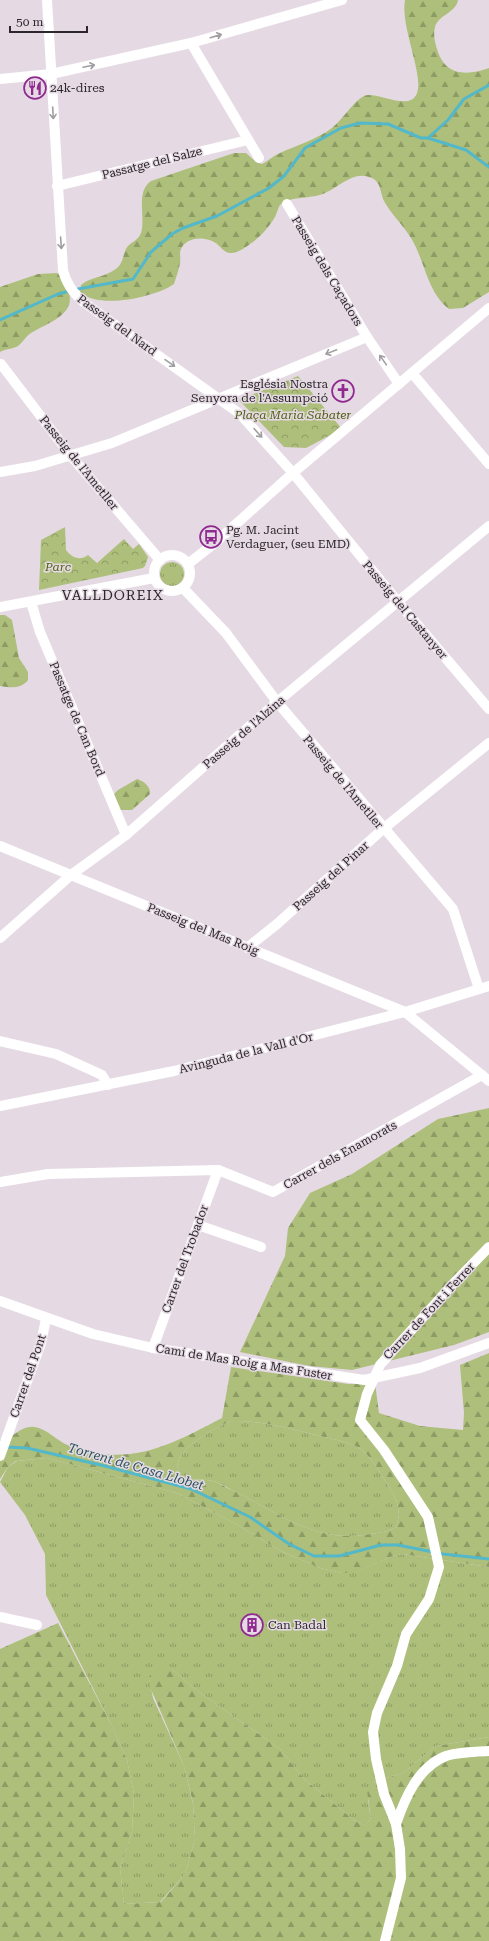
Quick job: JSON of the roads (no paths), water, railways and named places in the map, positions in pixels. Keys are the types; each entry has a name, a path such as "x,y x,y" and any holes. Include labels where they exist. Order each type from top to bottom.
{"street":[{"name":"Passeig del Nard","path":"47,0 57,186 65,280 72,292 82,301 219,397 240,414 293,472"},
{"path":"0,79 51,74 191,43 342,0"},
{"path":"191,43 259,158"},
{"name":"Passatge del Salze","path":"57,186 248,140"},
{"name":"Passeig dels Caçadors","path":"287,204 367,337 399,384"},
{"path":"188,564 216,542 293,472 489,308"},
{"path":"0,472 35,466 112,443 219,397 367,337"},
{"name":"Passeig de l'Ametller","path":"1,364 71,456 160,560"},
{"path":"412,373 489,464"},
{"name":"Passeig del Castanyer","path":"293,472 398,602 489,709"},
{"name":"Passeig de l'Alzina","path":"0,938 71,876 126,835 277,702 489,526"},
{"path":"175,555 180,557 188,564 190,575 187,585 183,588 172,592 166,591 154,578 154,568 160,560 165,557 175,555"},
{"path":"0,607 154,578"},
{"name":"Passeig de l'Ametller","path":"183,588 226,633 277,702 453,910 478,989"},
{"name":"Passatge de Can Bord","path":"31,602 40,632 126,835"},
{"name":"Passeig del Pinar","path":"247,948 277,924 383,829 489,743"},
{"name":"Passeig del Mas Roig","path":"0,846 405,1012"},
{"name":"Avinguda de la Vall d'Or","path":"0,1106 174,1071 405,1012 489,986"},
{"path":"405,1012 485,1078"},
{"path":"0,1041 56,1054 102,1075 108,1085"},
{"name":"Carrer dels Enamorats","path":"0,1182 48,1174 218,1170 274,1192 485,1078"},
{"name":"Carrer del Trobador","path":"153,1348 218,1170"},
{"path":"198,1225 261,1247"},
{"name":"Carrer de Font i Ferrer","path":"396,1824 383,1787 376,1759 374,1732 378,1713 397,1666 406,1634 429,1599 439,1568 428,1517 384,1450 360,1420 373,1378 380,1365 453,1284 489,1247"},
{"name":"Camí de Mas Roig a Mas Fuster","path":"0,1302 92,1334 153,1348 364,1380 420,1368 489,1343"},
{"name":"Carrer del Pont","path":"1,1454 41,1343 46,1319"},
{"path":"0,1617 37,1626"},
{"path":"385,1941 401,1878 400,1849 396,1824 415,1782 434,1762 447,1756 489,1751"}],"waterway":[{"path":"78,289 133,279 151,252 172,234 183,228 217,216 269,188 284,176 305,148 341,128 360,123 388,124 421,138 428,138 448,120 464,99 489,85"},
{"path":"428,138 466,150 489,167"},
{"path":"0,320 58,294 66,292"},
{"name":"Torrent de Casa Llobet","path":"6,1447 27,1448 105,1466 191,1489 250,1517 289,1544 314,1556 339,1556 381,1545 398,1545 443,1554 489,1559"}],"place":[{"name":"24k-dires","path":"35,88"},
{"name":"Església Nostra Senyora de l'Assumpció","path":"343,391"},
{"name":"Pg. M. Jacint Verdaguer, (seu EMD)","path":"211,537"},
{"name":"Can Badal","path":"252,1625"}],"district":[{"name":"VALLDOREIX","path":"113,595"}],"park label":[{"name":"Plaça Maria Sabater","path":"293,415"},
{"name":"Parc","path":"58,567"}]}
